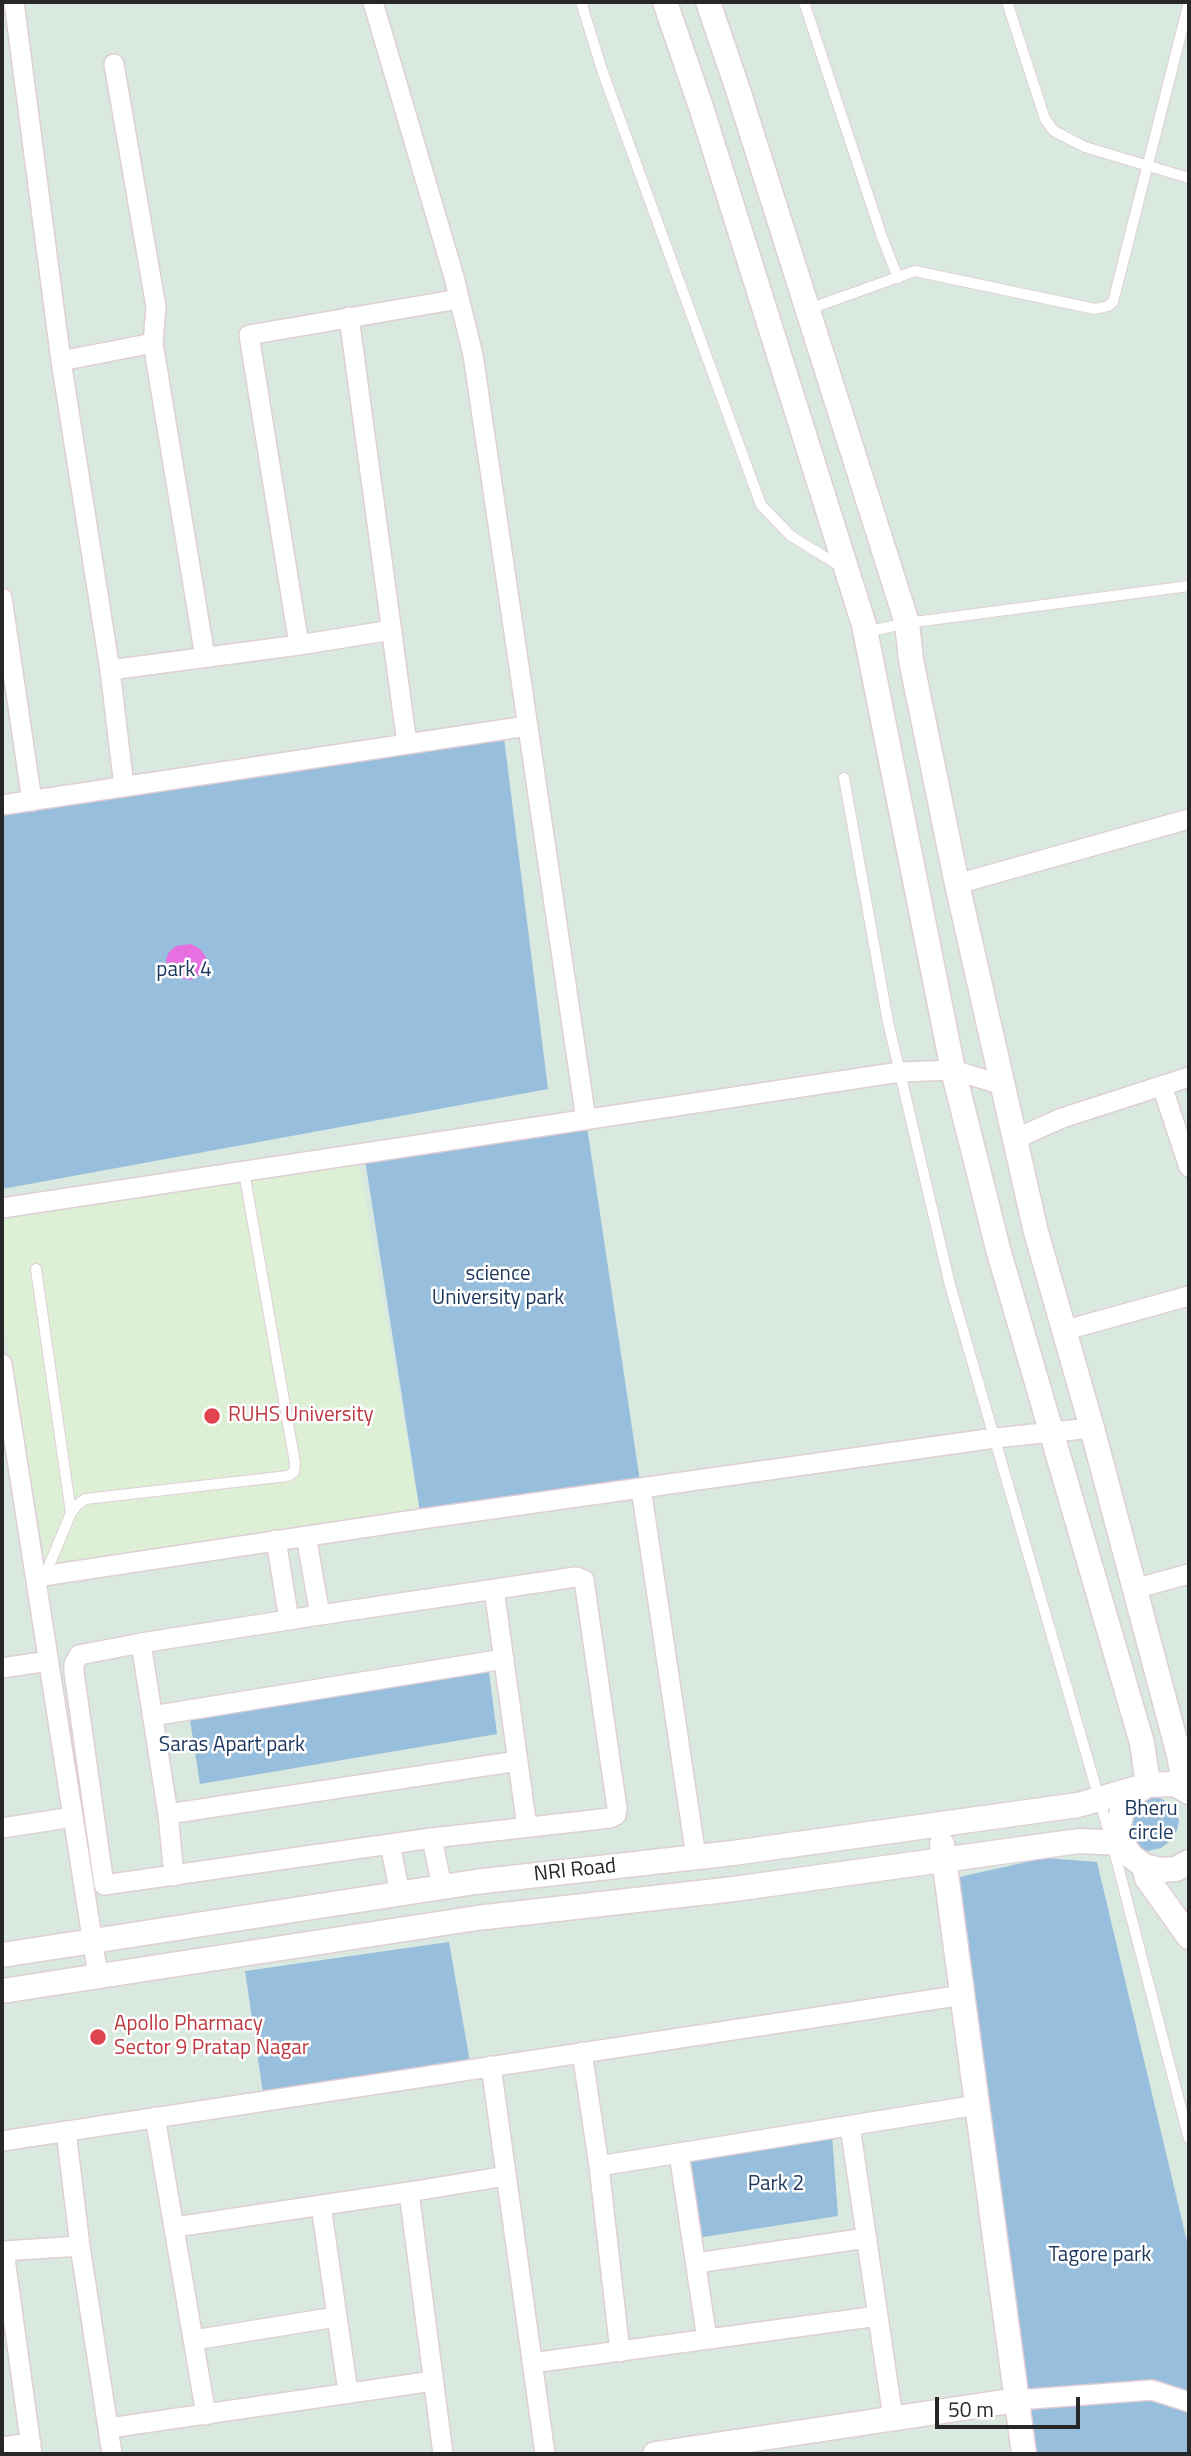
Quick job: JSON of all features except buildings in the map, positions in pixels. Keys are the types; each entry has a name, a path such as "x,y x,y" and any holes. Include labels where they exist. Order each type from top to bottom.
{"street":[{"path":"14,2 61,361 110,670 124,787"},
{"path":"373,2 473,355 586,1120"},
{"path":"665,2 701,107 866,632 953,1070 998,1249 1143,1743 1147,1785 1132,1794 1122,1809 1117,1843 1144,1866 1160,1870 1176,1869 1189,1862"},
{"path":"708,2 907,624 911,660 957,884 1036,1232 1066,1330 1187,1790"},
{"path":"114,64 156,307 153,343 205,657"},
{"path":"299,645 250,335 459,299"},
{"path":"349,317 407,744"},
{"path":"61,361 153,343"},
{"path":"2,598 10,705 32,801"},
{"path":"110,670 299,645 392,629"},
{"path":"2,805 527,726"},
{"path":"957,884 1189,818"},
{"path":"2,1208 900,1072 953,1070 1003,1085"},
{"path":"1015,1139 1062,1118 1189,1077"},
{"path":"1162,1086 1189,1167"},
{"path":"1066,1330 1189,1296"},
{"path":"2,1364 8,1438 40,1576 49,1661 98,1976"},
{"path":"40,1576 995,1438 1092,1428"},
{"path":"641,1488 696,1857"},
{"path":"306,1536 320,1615"},
{"path":"276,1540 289,1620"},
{"path":"1134,1588 1189,1574"},
{"path":"576,1577 584,1580 616,1815 610,1818 432,1838 104,1885 74,1664 79,1655 141,1643 494,1589 576,1577"},
{"path":"494,1589 527,1827"},
{"path":"141,1643 174,1876"},
{"path":"152,1716 504,1659"},
{"path":"2,1668 49,1661"},
{"path":"167,1814 518,1761"},
{"name":"NRI Road","path":"2,1955 442,1887 696,1857 1078,1805 1147,1785 1175,1784 1187,1790"},
{"path":"2,1828 74,1817"},
{"path":"939,1824 1024,2454"},
{"path":"432,1838 442,1887"},
{"name":"NRI Road","path":"2,1991 477,1918 734,1889 1079,1842 1117,1843"},
{"path":"390,1844 400,1894"},
{"path":"1144,1866 1152,1886 1189,1937"},
{"path":"2,2141 963,1995"},
{"path":"582,2052 599,2166 620,2351"},
{"path":"491,2066 545,2454"},
{"path":"599,2166 977,2105"},
{"path":"155,2117 206,2415"},
{"path":"850,2126 893,2418"},
{"path":"66,2131 80,2246 112,2454"},
{"path":"679,2154 707,2339"},
{"path":"175,2227 506,2176"},
{"path":"409,2192 443,2454"},
{"path":"321,2206 348,2392"},
{"path":"695,2263 867,2238"},
{"path":"2,2446 32,2448 3,2251 80,2246"},
{"path":"532,2363 878,2316"},
{"path":"194,2340 336,2317"},
{"path":"109,2428 433,2381"},
{"path":"655,2454 1017,2400 1152,2390 1189,2402"}],"lane":[{"path":"581,2 603,73 761,505 791,536 847,569"},
{"path":"804,2 898,278"},
{"path":"1007,2 1045,119 1054,131 1085,147 1189,178"},
{"path":"808,310 915,271 1095,309 1113,302 1189,2"},
{"path":"866,632 907,624 1189,586"},
{"path":"844,778 888,1022 950,1285 1098,1799 1117,1843 1189,2139"},
{"path":"40,1576 71,1513 85,1499 288,1476 294,1472 295,1463 244,1171"},
{"path":"36,1269 71,1513"}],"shaded area":[{"path":"191,944 200,949 206,957 205,969 191,980 180,978 168,970 166,959 176,946"},
{"name":"RUHS University","path":"359,1163 421,1519 47,1570 2,1313 2,1218"}],"green space":[{"name":"park 4","path":"504,738 548,1089 2,1189 2,815"},
{"name":"science University park","path":"586,1120 641,1488 421,1519 364,1153"},
{"name":"Saras Apart park","path":"489,1672 497,1734 200,1784 190,1720"},
{"name":"Bheru circle","path":"1152,1793 1173,1806 1179,1821 1170,1841 1161,1848 1147,1851 1136,1847 1124,1817"},
{"name":"Tagore park","path":"1045,1858 1097,1862 1189,2250 1189,2454 1036,2454 959,1877"},
{"path":"449,1942 470,2062 263,2093 245,1971"},
{"name":"Park 2","path":"832,2135 838,2216 697,2238 680,2159"}],"place":[{"name":"RUHS University","path":"212,1416"},
{"name":"Apollo Pharmacy Sector 9 Pratap Nagar","path":"98,2037"}]}
